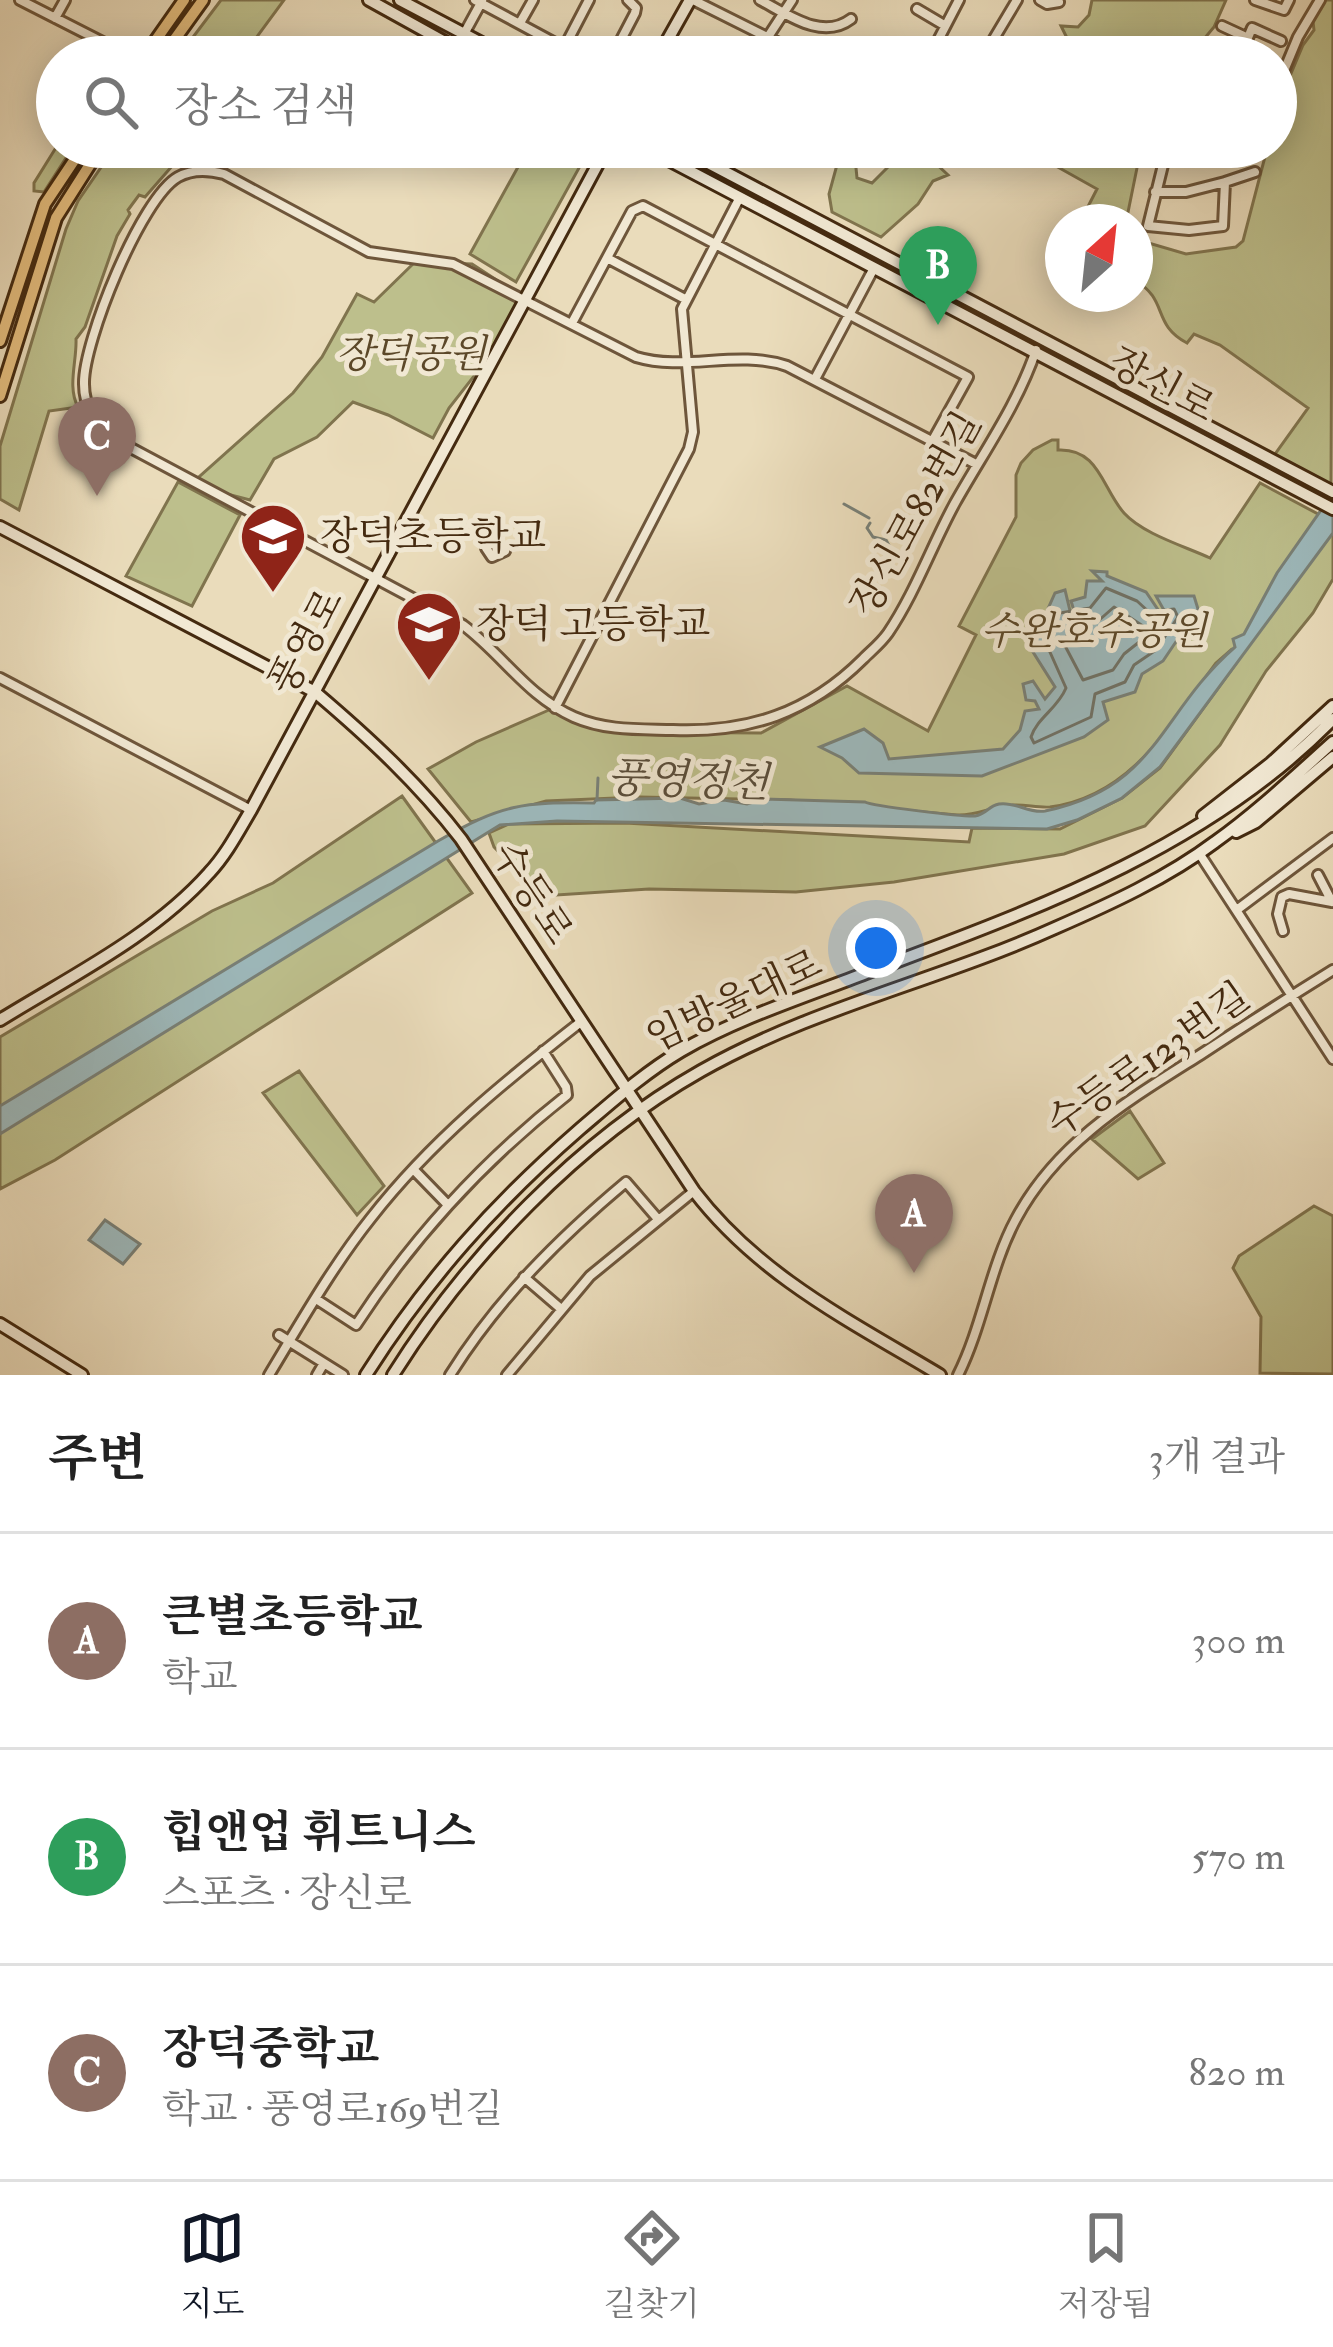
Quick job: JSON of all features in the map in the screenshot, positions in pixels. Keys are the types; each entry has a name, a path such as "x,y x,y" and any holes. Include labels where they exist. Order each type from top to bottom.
{"main road":[{"path":"159,36 184,0"},
{"path":"177,36 203,0"},
{"path":"369,0 434,36"},
{"path":"400,0 468,36"},
{"path":"670,36 691,0"},
{"path":"0,341 6,304 45,204 68,168"},
{"path":"0,396 56,218 88,168"},
{"name":"풍영로","path":"0,1020 172,909 220,861 595,168"},
{"name":"장신로","path":"684,168 1333,509"},
{"name":"장신로","path":"718,168 1333,492"},
{"name":"수등로","path":"0,527 315,692 386,754 435,806 694,1191 731,1236 757,1259 940,1375"},
{"path":"1194,827 1333,706"},
{"name":"임방울대로","path":"366,1375 431,1280 478,1225 523,1179 627,1089 684,1049 990,922 1048,905 1194,827 1261,783 1333,719"},
{"name":"임방울대로","path":"393,1375 494,1241 538,1196 697,1073 748,1046 1054,929 1128,895 1215,843 1333,742"},
{"path":"1215,843 1256,822 1333,757"},
{"path":"0,1324 82,1375"}],"street":[{"path":"20,0 91,36"},
{"path":"56,18 65,0"},
{"path":"520,23 533,0"},
{"path":"570,36 589,0"},
{"path":"623,36 636,8 628,0"},
{"path":"691,0 760,36"},
{"path":"760,0 826,28 850,19"},
{"path":"768,36 793,0"},
{"path":"939,36 959,0"},
{"path":"997,36 1017,0"},
{"path":"1040,0 1058,2"},
{"path":"1255,0 1284,10 1289,0"},
{"path":"1297,39 1320,0"},
{"path":"464,34 480,1 543,36"},
{"path":"917,9 944,25"},
{"path":"1222,26 1244,36"},
{"path":"1162,168 1148,226 1189,230 1223,226 1225,182"},
{"path":"740,197 685,298 681,317 685,361 693,432 689,449 555,708 528,689 463,625 173,473 102,429 87,404 84,377 134,232 166,187 188,173 209,171 228,176 369,252 453,264 636,357 658,363 685,361 753,358 787,366 976,464"},
{"path":"1155,192 1186,192 1255,172"},
{"path":"572,322 632,211 643,206 968,377 933,440"},
{"path":"607,258 685,298"},
{"path":"815,379 874,268"},
{"name":"장신로82번길","path":"555,708 580,720 619,729 702,731 757,724 817,699 835,686 890,631 976,464 1017,397 1042,338"},
{"path":"486,548 492,557 505,551"},
{"path":"0,678 251,810"},
{"path":"1238,909 1333,838"},
{"path":"1199,853 1333,1059"},
{"path":"1318,875 1333,902"},
{"path":"1283,931 1278,914 1282,897 1289,893 1333,902"},
{"name":"수등로123번길","path":"958,1375 1012,1226 1051,1167 1095,1125 1333,970"},
{"path":"269,1375 369,1220 413,1169 479,1102 582,1021"},
{"path":"316,1299 356,1325 392,1271 447,1204 567,1095 543,1052"},
{"path":"413,1169 447,1204"},
{"path":"449,1375 524,1277 626,1183 657,1218"},
{"path":"507,1375 590,1276 694,1191"},
{"path":"524,1277 560,1308"},
{"path":"279,1334 343,1375"},
{"path":"317,1375 323,1364"}],"green space":[{"path":"221,0 284,0 257,36 194,36"},
{"path":"1092,0 1226,0 1206,36 1066,36 1061,26 1078,27 1089,15"},
{"path":"1320,0 1333,0 1331,485 1273,457 1308,408 1220,345 1194,334 1187,343 1176,336 1153,298 1153,244 1186,254 1236,247 1243,241 1262,168 1297,168 1297,59 1314,30 1312,13"},
{"path":"43,168 59,168 44,192 34,191"},
{"path":"101,168 170,168 128,210 85,327 76,339 73,382 78,407 49,411 19,510 0,499 0,446 78,201"},
{"path":"517,168 579,168 516,282 470,254"},
{"path":"836,168 856,168 857,178 872,183 887,168 941,168 948,175 933,181 918,204 881,237 832,212 829,194"},
{"path":"1060,168 1137,168 1130,204 1089,204 1097,189"},
{"name":"장덕공원","path":"415,262 472,264 524,298 433,438 353,402 317,437 274,459 250,500 204,488 199,477 293,393 322,357 357,294 374,302"},
{"name":"수완호수공원","path":"1058,440 1058,450 1083,455 1091,462 1132,520 1210,558 1260,483 1333,522 1333,579 1313,613 1266,671 1220,745 1145,826 1064,854 894,882 796,892 649,889 541,896 494,847 489,833 509,824 625,823 969,842 972,828 1060,829 1122,798 1160,768 1237,662 1231,650 1127,773 1079,800 1050,807 1012,805 957,815 790,800 639,797 546,801 471,822 428,769 549,710 614,732 761,733 847,686 928,731 976,635 959,626 1016,517 1016,475 1021,463"},
{"path":"178,482 240,515 192,606 126,576"},
{"path":"402,796 472,893 55,1160 0,1189 0,1037 212,911 273,883"},
{"path":"299,1071 384,1186 357,1215 263,1093"},
{"path":"1130,1111 1164,1163 1138,1179 1092,1139"},
{"path":"1314,1206 1333,1216 1333,1374 1260,1373 1261,1317 1233,1268 1239,1256"}],"water":[{"name":"풍영정천","path":"1333,493 1333,533 1160,767 1122,798 1077,820 1047,829 557,821 500,825 0,1134 0,1106 438,841 496,812 548,803 680,798 699,804 724,800 747,804 764,799 865,802 975,816 999,804 1045,811 1083,800 1135,766 1209,672 1235,647 1233,639 1244,634 1277,573"},
{"name":"수완호수공원","path":"1092,571 1107,572 1146,592 1161,614 1165,612 1156,596 1194,596 1198,609 1163,661 1142,674 1135,692 1103,702 1108,720 1084,737 982,776 859,773 820,747 864,729 883,743 889,759 1003,749 1020,730 1025,711 1039,709 1035,701 1026,700 1023,684 1033,681 1045,699 1055,687 1033,652 1033,631 1038,631 1055,593 1065,590 1071,615 1075,614 1071,601 1085,597 1087,581 1102,581"},
{"path":"105,1220 140,1244 123,1264 89,1240"}],"waterway":[{"path":"844,504 869,518"},
{"path":"870,523 867,528 873,537 886,540 891,549"},
{"path":"597,800 598,778"}],"place":[{"name":"힙앤업 휘트니스","path":"938,325"},
{"name":"장덕중학교","path":"97,496"},
{"name":"장덕초등학교","path":"273,595"},
{"name":"장덕 고등학교","path":"429,683"},
{"name":"큰별초등학교","path":"914,1273"}]}
